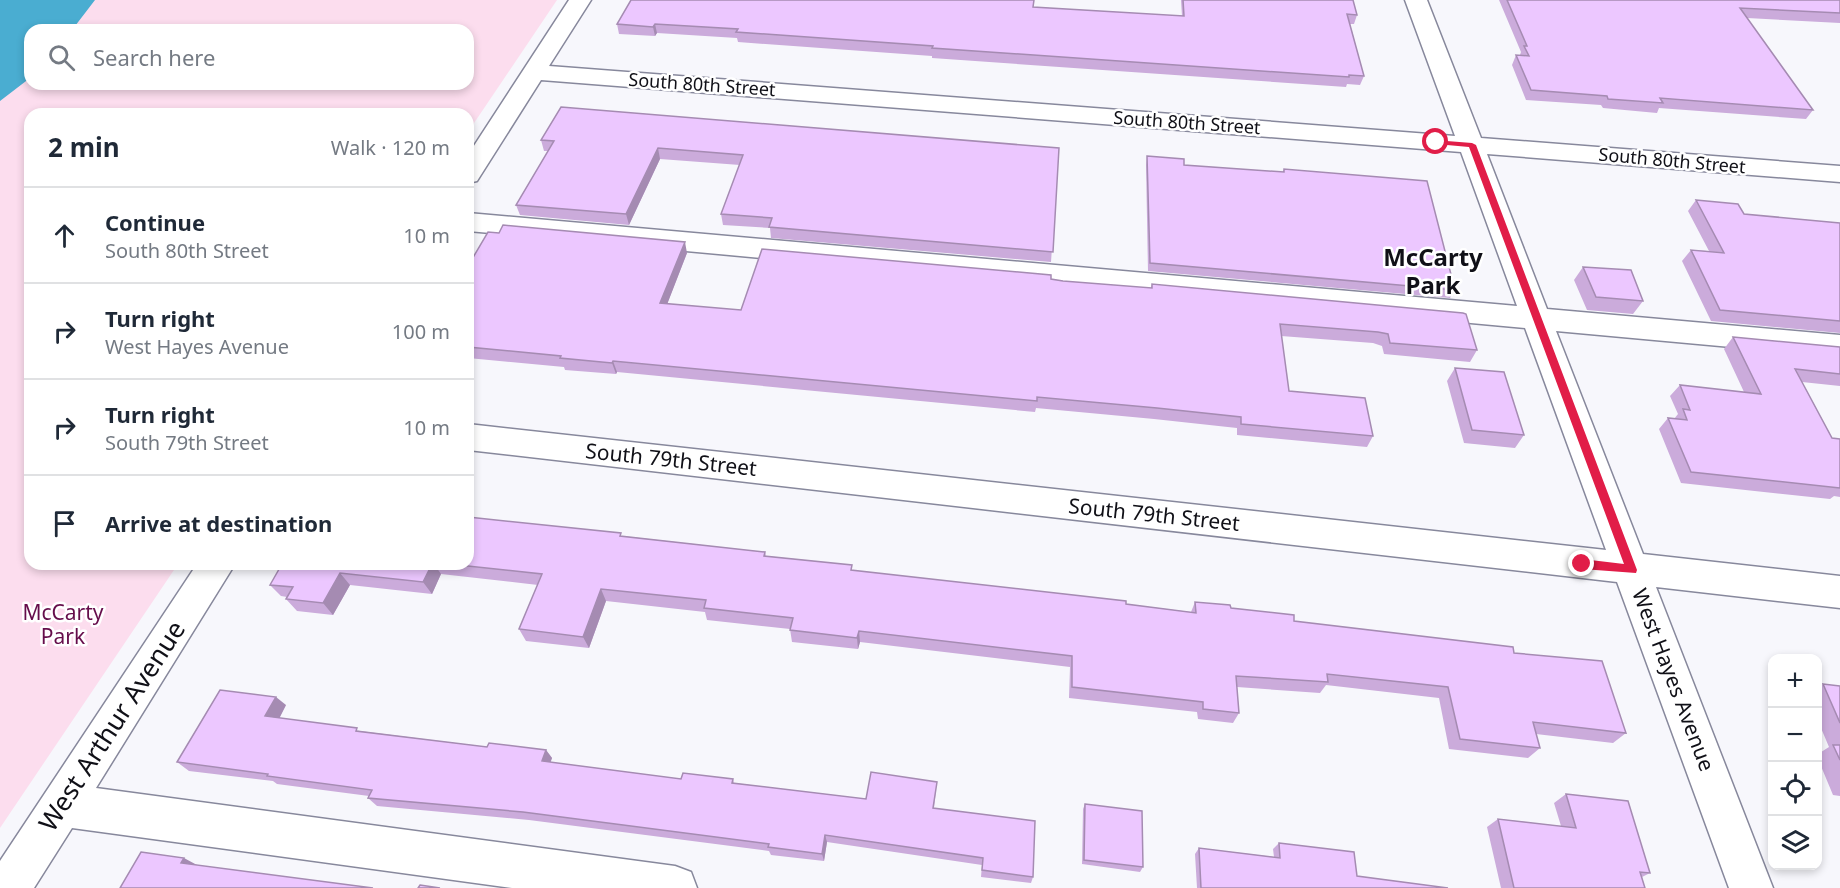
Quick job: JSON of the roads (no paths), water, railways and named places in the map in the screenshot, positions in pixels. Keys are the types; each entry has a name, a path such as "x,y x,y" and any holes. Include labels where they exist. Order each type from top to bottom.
{"street":[{"path":"474,166 580,0"},
{"name":"West Hayes Avenue","path":"1416,0 1751,888"},
{"name":"South 80th Street","path":"534,72 1840,174"},
{"path":"474,223 1840,346"},
{"name":"South 79th Street","path":"474,438 1840,592"},
{"name":"West Arthur Avenue","path":"8,888 213,570"},
{"path":"62,805 675,888"}],"water":[{"path":"0,0 95,0 77,24 24,24 24,83 0,101"}],"district":[{"name":"McCarty Park","path":"1433,272"}]}
